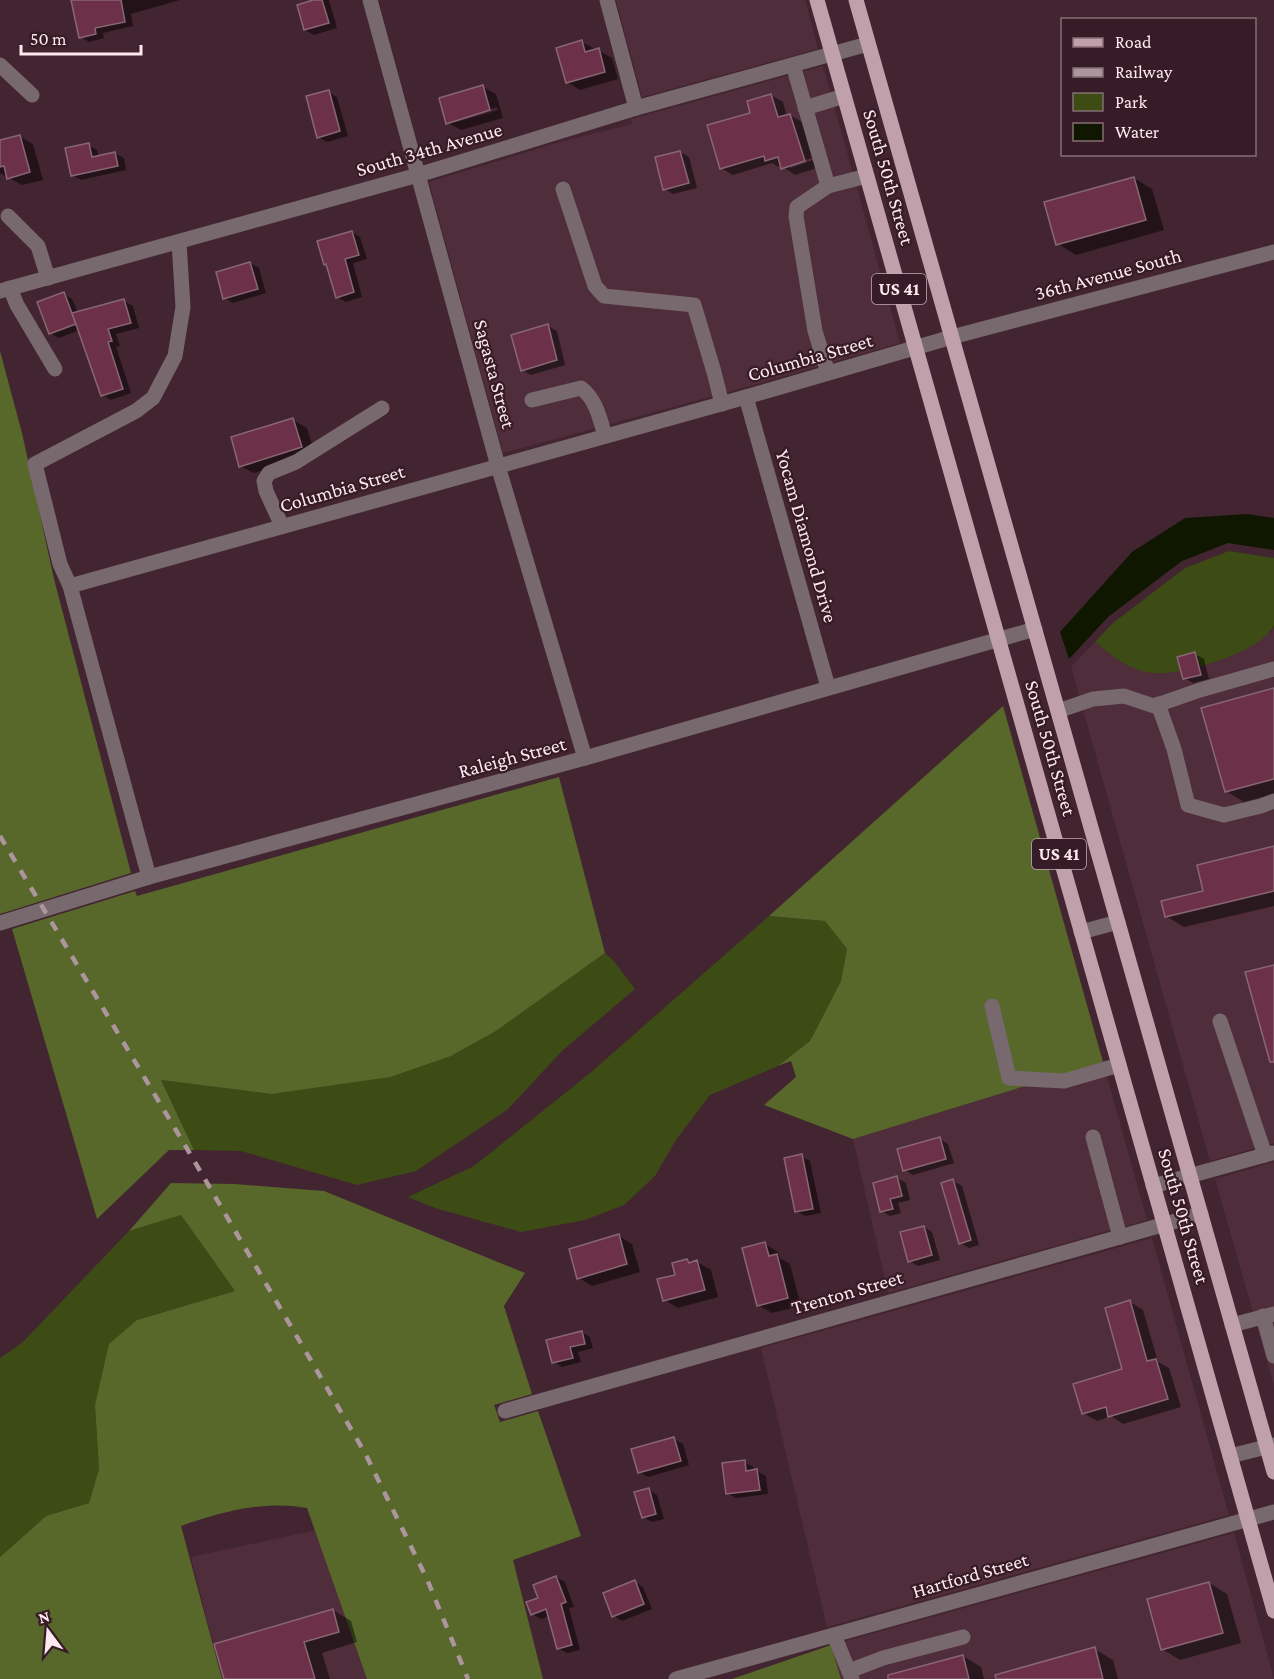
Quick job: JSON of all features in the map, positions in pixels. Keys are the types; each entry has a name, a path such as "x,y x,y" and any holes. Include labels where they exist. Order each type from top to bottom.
{"main road":[{"name":"South 50th Street","path":"817,0 1274,1611"},
{"name":"South 50th Street","path":"855,0 1232,1325 1270,1446 1274,1472"}],"street":[{"name":"Sagasta Street","path":"370,0 498,466 585,758"},
{"path":"607,0 636,108"},
{"name":"South 34th Avenue","path":"5,290 418,175 636,108 868,44"},
{"path":"0,65 32,95"},
{"path":"793,65 828,186"},
{"path":"805,108 844,96"},
{"path":"828,373 815,331 796,207 828,186 867,176"},
{"path":"563,189 595,286 604,296 694,305 722,404"},
{"path":"8,216 38,246 48,278"},
{"path":"149,877 70,586 60,564 35,464 136,411 153,398 175,356 183,307 178,242"},
{"name":"36th Avenue South","path":"915,348 1274,252"},
{"path":"5,290 18,305 55,369"},
{"name":"Columbia Street","path":"70,586 915,348"},
{"path":"531,400 581,388 588,393 605,436"},
{"name":"Yocam Diamond Drive","path":"746,397 828,687"},
{"path":"282,526 266,491 264,481 269,473 296,462 382,408"},
{"name":"Raleigh Street","path":"0,923 149,877 585,758 1035,629"},
{"path":"1058,711 1093,699 1124,696 1154,706 1212,686 1274,669"},
{"path":"1158,704 1174,749 1188,805 1224,815 1274,801"},
{"path":"1081,932 1118,922"},
{"path":"992,1006 1009,1078 1064,1081 1119,1065"},
{"path":"1154,1186 1269,1154 1220,1021"},
{"path":"1093,1137 1120,1237"},
{"name":"Trenton Street","path":"505,1411 1201,1214"},
{"path":"1232,1325 1269,1315 1274,1356"},
{"path":"1230,1456 1270,1446"},
{"name":"Hartford Street","path":"676,1679 1274,1512"},
{"path":"834,1635 850,1675 883,1658 963,1637"}],"shaded area":[{"path":"616,0 805,0 818,49 642,97"},
{"path":"823,66 900,343 503,453 429,182 560,142 632,124 631,119"},
{"path":"1274,625 1274,1143 1210,1161 1071,667 1095,642 1122,663 1271,633"},
{"path":"1103,1062 1147,1220 888,1293 853,1139"},
{"path":"1274,1162 1274,1386 1215,1179"},
{"path":"1152,1238 1229,1515 827,1627 761,1348"},
{"path":"316,1530 367,1679 222,1679 191,1557"},
{"path":"1234,1533 1274,1679 841,1679 831,1645"}],"green space":[{"path":"0,351 22,433 54,579 131,873 0,914"},
{"path":"1229,551 1274,558 1274,625 1267,635 1254,644 1238,653 1200,666 1181,671 1152,673 1128,666 1095,642 1113,623 1185,568"},
{"path":"1003,706 1103,1062 853,1139 764,1105 796,1077 791,1061 778,1066 810,1041 841,981 847,949 825,921 769,916"},
{"path":"559,777 605,953 496,1031 451,1056 390,1077 271,1094 161,1080 194,1150 169,1150 97,1219 12,929 135,891 137,896"},
{"path":"769,916 825,921 847,949 841,981 810,1041 778,1066 710,1095 676,1140 655,1176 624,1205 585,1220 521,1232 435,1208 408,1197 474,1166 589,1074"},
{"path":"605,953 635,989 562,1051 508,1109 416,1171 357,1185 241,1151 194,1150 161,1080 271,1094 451,1056 496,1031"},
{"path":"171,1183 235,1184 324,1191 525,1273 504,1306 532,1394 494,1405 500,1422 538,1411 581,1536 513,1560 543,1679 367,1679 307,1508 275,1505 227,1512 181,1526 222,1679 0,1679 0,1557 46,1516 89,1503 99,1469 95,1405 109,1344 137,1320 235,1291 181,1215 129,1231"},
{"path":"181,1215 235,1291 137,1320 95,1405 99,1469 89,1503 46,1516 0,1557 0,1358 22,1343 129,1231"},
{"path":"831,1645 841,1679 732,1679"}],"water":[{"path":"1247,514 1274,518 1274,550 1228,543 1182,561 1108,617 1069,659 1060,632 1132,552 1185,518"}],"building":[{"path":"71,0 121,0 125,22 95,28 96,34 79,38"},
{"path":"322,0 329,23 304,30 297,5"},
{"path":"582,40 585,52 599,48 605,72 566,83 556,48"},
{"path":"483,85 490,110 446,124 439,98"},
{"path":"329,90 340,131 317,138 306,96"},
{"path":"771,94 778,117 790,114 805,161 781,169 778,157 765,161 764,156 720,169 707,125 750,113 747,101"},
{"path":"20,135 30,172 7,179 4,166 0,167 0,140"},
{"path":"89,143 92,157 115,152 118,166 71,176 65,148"},
{"path":"680,151 689,183 663,190 655,157"},
{"path":"1134,177 1146,220 1056,245 1044,202"},
{"path":"352,231 359,255 345,259 354,292 336,298 317,241"},
{"path":"250,262 258,289 223,299 216,272"},
{"path":"64,292 76,324 49,334 37,302"},
{"path":"124,299 131,323 108,329 112,341 108,342 123,389 101,396 72,313"},
{"path":"548,324 557,360 521,371 511,335"},
{"path":"293,418 302,447 239,467 231,437"},
{"path":"1195,652 1201,675 1183,679 1177,657"},
{"path":"1274,688 1274,779 1225,792 1201,708"},
{"path":"1274,846 1274,891 1165,917 1161,901 1203,891 1197,865"},
{"path":"1274,965 1274,1062 1270,1062 1245,972"},
{"path":"940,1137 946,1159 903,1171 897,1149"},
{"path":"802,1154 813,1209 795,1212 784,1158"},
{"path":"897,1176 902,1196 890,1199 893,1209 880,1212 873,1183"},
{"path":"953,1179 971,1240 959,1244 941,1183"},
{"path":"924,1226 932,1255 908,1262 900,1232"},
{"path":"619,1234 627,1264 577,1279 569,1249"},
{"path":"765,1242 769,1256 777,1254 788,1298 757,1306 742,1248"},
{"path":"687,1259 689,1263 697,1260 705,1290 663,1301 657,1279 675,1275 672,1263"},
{"path":"1130,1300 1147,1361 1156,1359 1168,1399 1108,1417 1106,1407 1082,1414 1073,1384 1122,1369 1105,1308"},
{"path":"582,1331 585,1344 570,1347 573,1358 552,1363 546,1340"},
{"path":"674,1437 681,1461 638,1473 631,1449"},
{"path":"745,1460 746,1471 757,1469 760,1490 726,1494 722,1463"},
{"path":"649,1488 656,1514 642,1518 634,1492"},
{"path":"556,1576 566,1602 561,1604 572,1645 557,1649 546,1609 531,1615 526,1602 538,1598 533,1585"},
{"path":"635,1580 644,1604 612,1617 603,1593"},
{"path":"1209,1582 1223,1633 1161,1650 1147,1599"},
{"path":"333,1609 339,1632 304,1642 315,1679 224,1679 214,1644"},
{"path":"1095,1647 1103,1679 996,1679 995,1675"},
{"path":"963,1655 969,1679 888,1679 888,1675"}],"railway":[{"path":"0,836 365,1453 427,1579 468,1679"}]}
